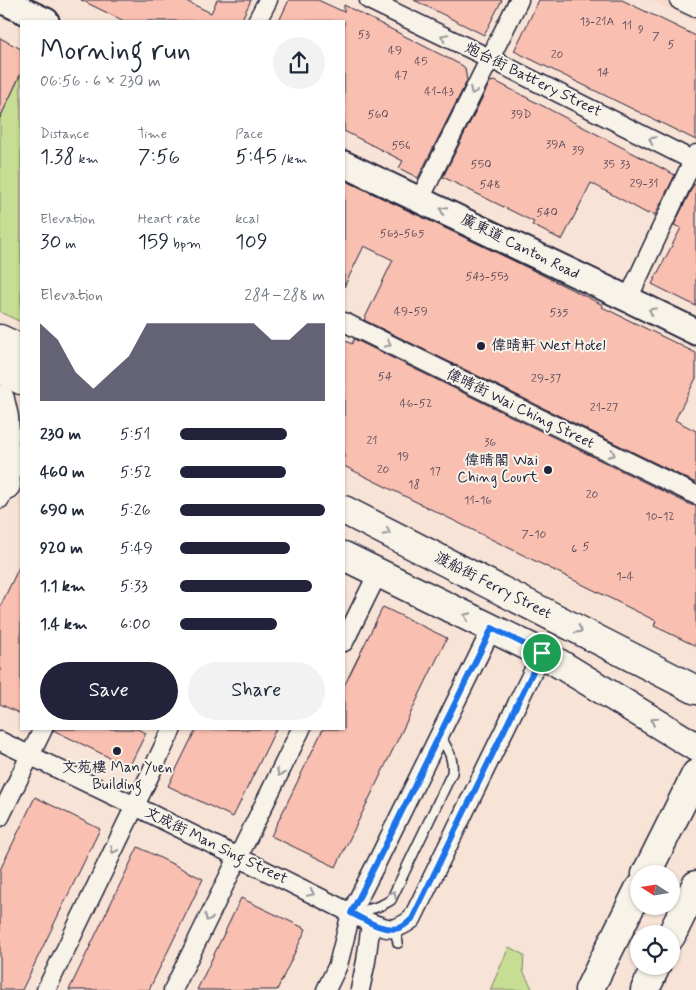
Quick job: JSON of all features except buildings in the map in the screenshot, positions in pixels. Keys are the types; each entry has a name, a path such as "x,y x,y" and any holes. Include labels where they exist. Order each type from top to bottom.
{"main road":[{"path":"16,3 44,20"},
{"name":"廣東道 Canton Road","path":"345,164 696,332"},
{"path":"0,339 20,348"},
{"path":"0,368 20,379"},
{"path":"0,399 5,432 3,492"},
{"name":"渡船街 Ferry Street","path":"345,511 696,690"},
{"path":"345,556 542,653 696,747"},
{"path":"650,865 696,774"},
{"path":"676,925 696,886"},
{"path":"589,990 630,907"},
{"path":"645,990 652,975"}],"street":[{"path":"258,20 268,0"},
{"name":"炮台街 Battery Street","path":"369,0 695,159"},
{"path":"420,199 518,0"},
{"path":"679,0 696,8"},
{"path":"628,299 695,159"},
{"name":"偉晴街 Wai Ching Street","path":"345,322 696,495"},
{"path":"3,492 20,455"},
{"path":"345,640 378,573"},
{"path":"326,990 338,965 351,913 492,628"},
{"name":"文成街 Man Sing Street","path":"0,741 371,923 387,928 396,935 400,928 412,919 542,653"},
{"path":"0,817 42,730"},
{"path":"46,990 172,730"},
{"path":"173,990 301,730"},
{"path":"360,990 371,923"}],"lane":[{"path":"351,913 376,908 391,900 452,773 453,764 451,756 440,734"}],"shaded area":[{"path":"651,0 696,0 696,22"}],"green space":[{"path":"20,76 20,322 0,312 0,118"},
{"path":"509,947 524,955 523,971 533,990 490,990"}],"place":[{"name":"偉晴軒 West Hotel","path":"481,346"},
{"name":"偉晴閣 Wai Ching Court","path":"548,470"},
{"name":"文苑樓 Man Yuen Building","path":"117,751"}],"route":[{"path":"492,628 542,653 412,919 400,928 387,928 371,923 351,913 492,628"}]}
